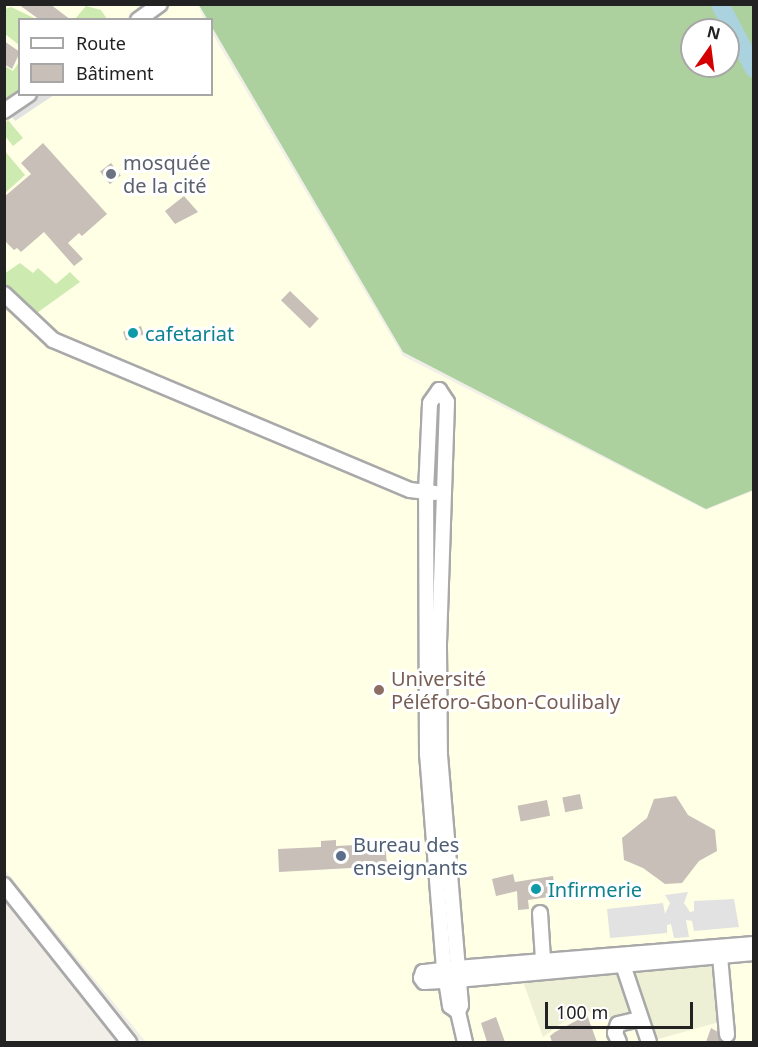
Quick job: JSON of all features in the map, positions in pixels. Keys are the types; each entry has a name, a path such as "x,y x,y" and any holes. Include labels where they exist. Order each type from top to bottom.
{"street":[{"path":"141,18 160,4"},
{"path":"4,111 25,96"},
{"path":"4,294 53,340 410,490 443,494"},
{"path":"434,755 447,402 439,390 430,403 426,492 434,755 451,974 461,1005 458,1012 465,1042"},
{"path":"4,885 129,1042"},
{"path":"540,913 543,960"},
{"path":"451,974 621,959 683,943 751,948"},
{"path":"451,974 543,960 720,956 751,948"},
{"path":"720,956 727,1035"},
{"path":"621,959 649,1042"},
{"path":"619,1042 615,1033 618,1024 640,1019"}],"shaded area":[{"name":"Université Péléforo-Gbon-Coulibaly","path":"4,5 198,5 204,18 18,18 18,96 213,96 213,35 403,356 706,510 753,491 753,1042 146,1042 5,870"},
{"path":"34,96 52,96 15,121 9,113"},
{"path":"688,892 684,903 690,912 694,911 694,901 734,899 739,927 694,931 692,921 686,920 689,937 674,938 671,924 667,925 667,933 610,938 607,909 663,903 665,914 670,903 665,895"},
{"path":"717,959 723,1021 651,1041 626,967"},
{"path":"621,967 636,1015 595,1018 589,1011 571,1016 543,1037 521,976"}],"green space":[{"path":"199,5 753,5 753,490 706,509 403,352 213,29 213,18 207,18"},
{"path":"86,6 101,10 106,18 76,18"},
{"path":"11,7 34,18 18,18 18,44 5,34 5,9"},
{"path":"18,64 18,96 5,107 5,66 13,71"},
{"path":"8,120 23,138 13,146 5,136 5,123"},
{"path":"4,150 25,175 5,193 4,193"},
{"path":"20,263 33,273 38,268 56,284 70,272 80,282 34,315 5,287 4,274"}],"building":[{"path":"18,4 50,4 68,18 37,18"},
{"path":"4,41 18,51 18,56 12,69 4,64"},
{"path":"43,143 107,214 82,236 79,233 68,243 83,259 74,266 44,232 21,252 17,248 14,250 4,240 4,197 31,174 21,163"},
{"name":"mosquée de la cité","path":"111,163 121,176 110,184 100,172"},
{"path":"184,196 198,212 175,224 165,211"},
{"path":"290,291 319,319 310,328 281,300"},
{"name":"cafetariat","path":"141,326 144,335 126,340 123,332"},
{"path":"580,794 583,809 565,812 562,797"},
{"path":"676,796 688,815 715,830 717,851 699,861 682,883 665,884 643,868 624,860 622,838 647,818 654,799"},
{"path":"547,800 550,816 521,821 518,806"},
{"path":"336,840 336,846 375,844 375,840 385,840 387,866 279,872 278,849 321,847 321,841"},
{"name":"Infirmerie","path":"513,874 515,882 553,876 556,896 528,900 529,909 518,910 517,891 496,896 492,879"},
{"path":"587,1015 597,1042 552,1042 550,1036 555,1032"},
{"path":"496,1017 505,1042 487,1042 481,1023"},
{"path":"711,1028 718,1032 722,1042 706,1042"}],"waterway":[{"path":"720,4 754,69"}],"place":[{"name":"mosquée de la cité","path":"111,174"},
{"name":"cafetariat","path":"133,333"},
{"name":"Université Péléforo-Gbon-Coulibaly","path":"379,690"},
{"name":"Bureau des enseignants","path":"341,856"},
{"name":"Infirmerie","path":"536,889"}]}
